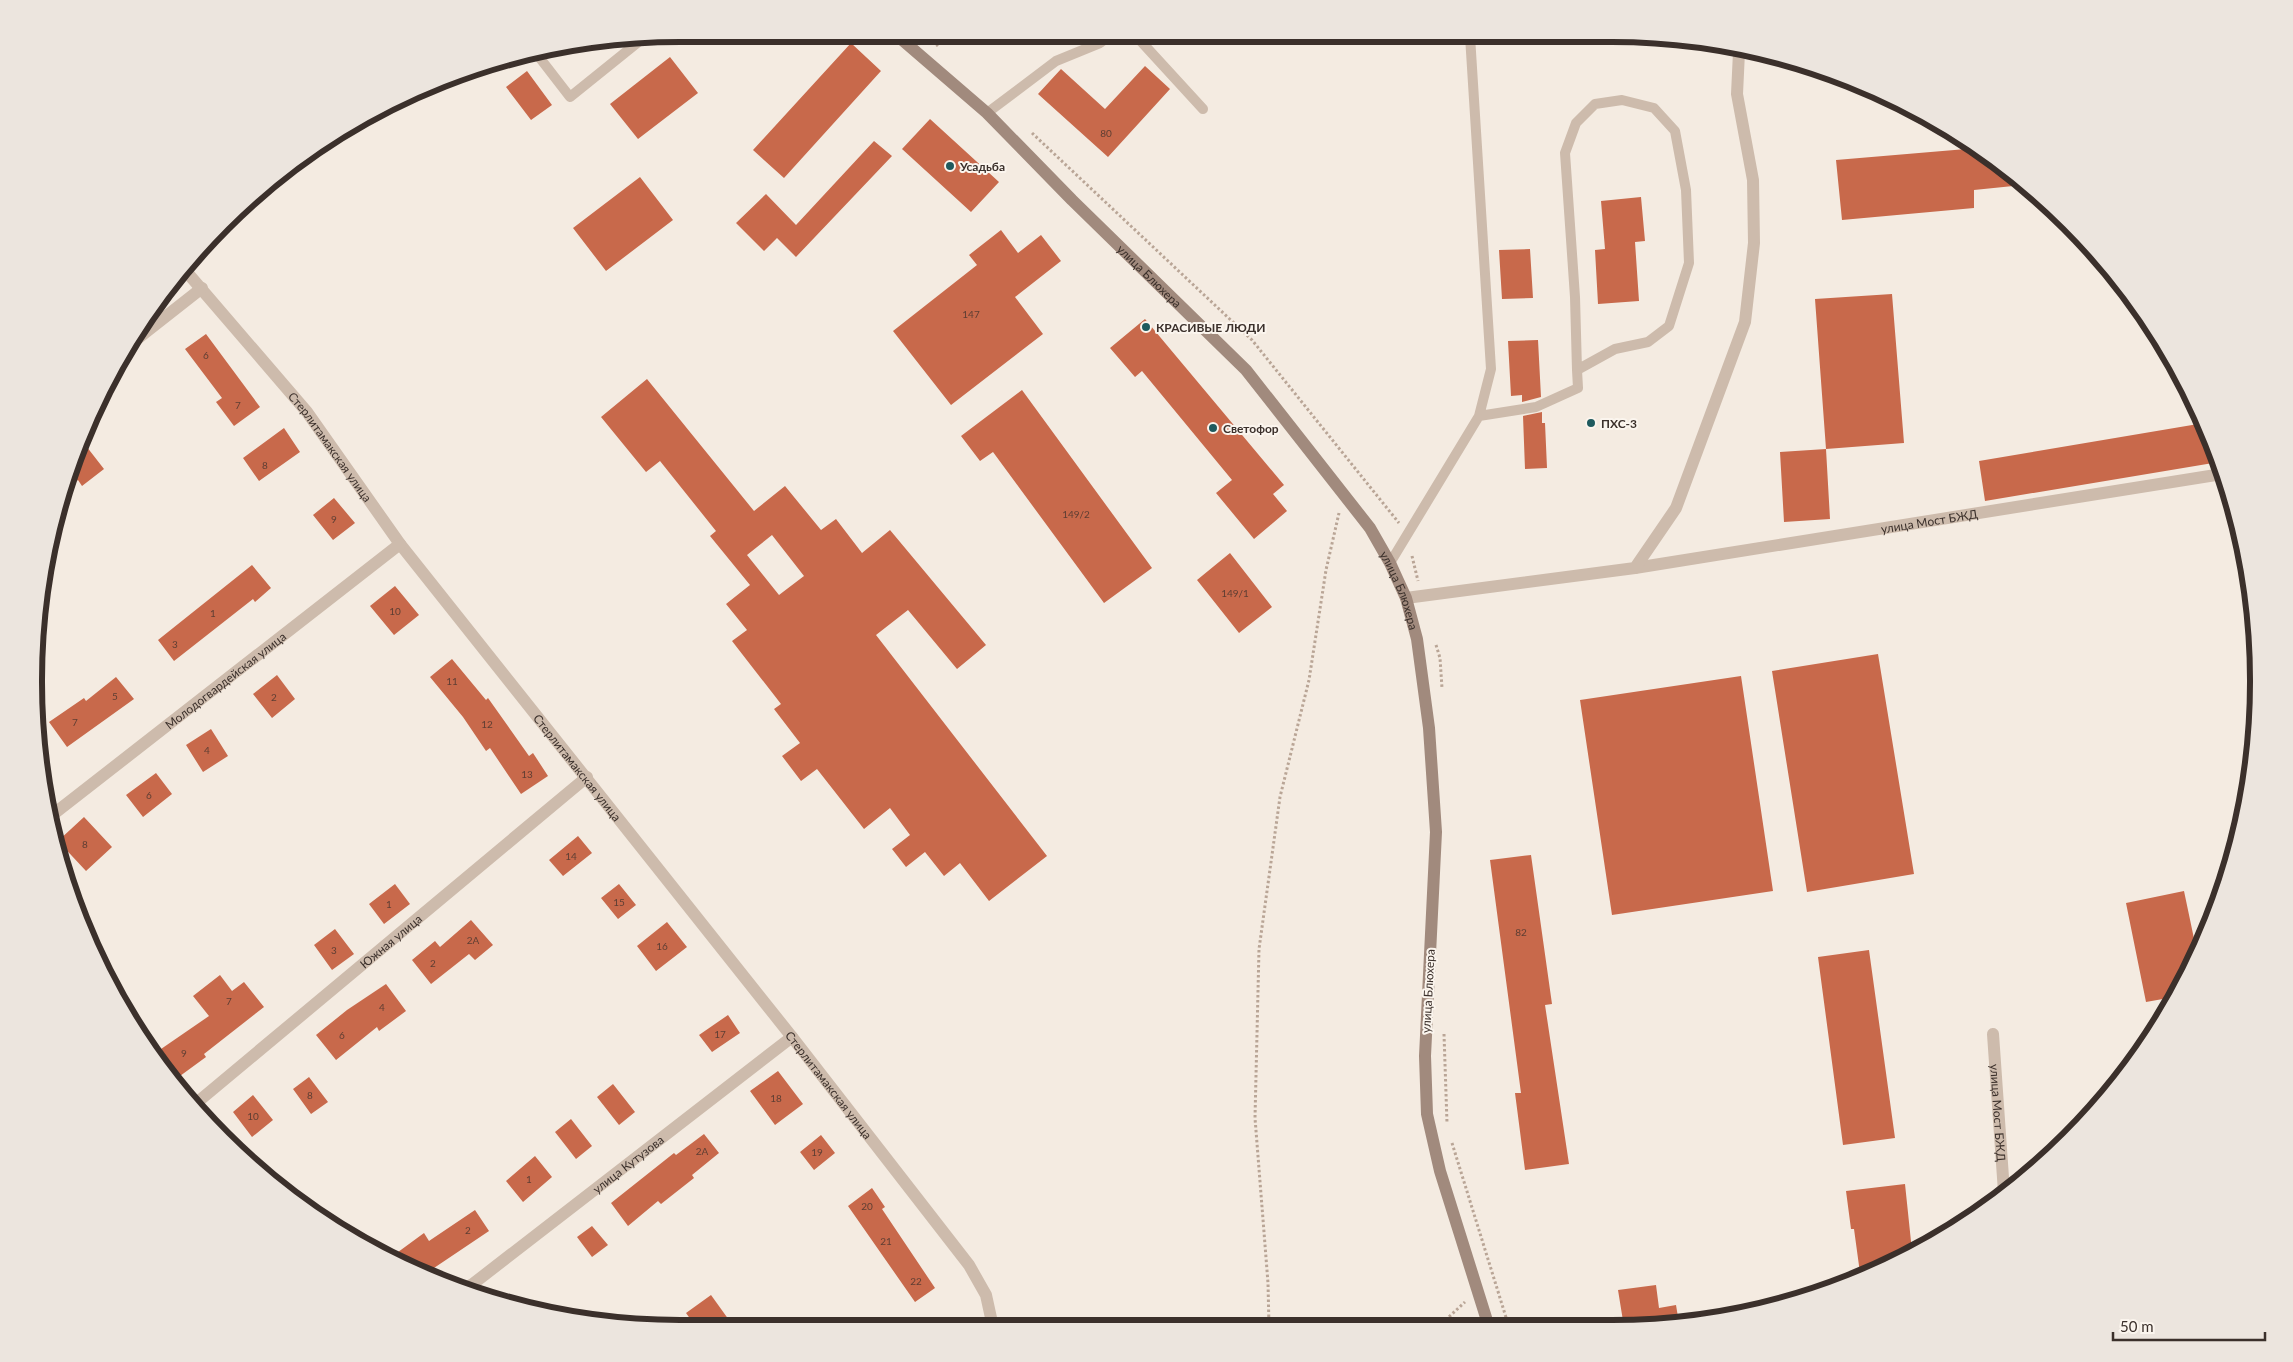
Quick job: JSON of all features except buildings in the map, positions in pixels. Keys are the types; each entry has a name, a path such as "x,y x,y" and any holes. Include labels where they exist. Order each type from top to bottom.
{"main road":[{"name":"улица Блюхера","path":"905,42 987,113 1072,200 1246,370 1370,528 1390,563 1406,598 1417,639 1430,728 1436,832 1425,1056 1427,1114 1440,1171 1487,1320"}],"street":[{"path":"1635,568 1676,508 1716,403 1744,322 1754,242 1753,180 1737,94 1739,55"},
{"name":"Стерлитамакская улица","path":"189,274 307,412 400,544 587,777 969,1265 986,1295 991,1320"},
{"path":"147,331 202,288"},
{"name":"улица Мост БЖД","path":"1406,598 1635,568 2217,475"},
{"name":"Молодогвардейская улица","path":"56,812 400,544"},
{"name":"Южная улица","path":"200,1100 587,777"},
{"name":"улица Мост БЖД","path":"1993,1034 2004,1186"},
{"name":"улица Кутузова","path":"472,1284 792,1037"}],"lane":[{"path":"987,113 1056,61 1101,42"},
{"path":"1142,42 1203,110"},
{"path":"1390,563 1480,416 1491,369 1470,42"},
{"path":"540,59 570,97 635,44"},
{"path":"1480,416 1536,407 1578,388 1577,370 1575,297 1565,153 1576,123 1595,104 1622,100 1654,108 1675,131 1686,190 1689,263 1669,326 1648,342 1615,349 1577,370"}],"path":[{"path":"933,42 943,51"},
{"path":"1028,129 1252,340 1407,534 1422,596"},
{"path":"1269,1320 1255,1118 1259,949 1280,796 1309,680 1326,570 1344,493"},
{"path":"1435,640 1440,658 1443,696"},
{"path":"1444,1029 1447,1127"},
{"path":"1450,1136 1507,1320"},
{"path":"1446,1320 1477,1292"}],"place":[{"name":"Усадьба","path":"950,166"},
{"name":"КРАСИВЫЕ ЛЮДИ","path":"1146,327"},
{"name":"ПХС-3","path":"1591,423"},
{"name":"Светофор","path":"1213,428"}]}
